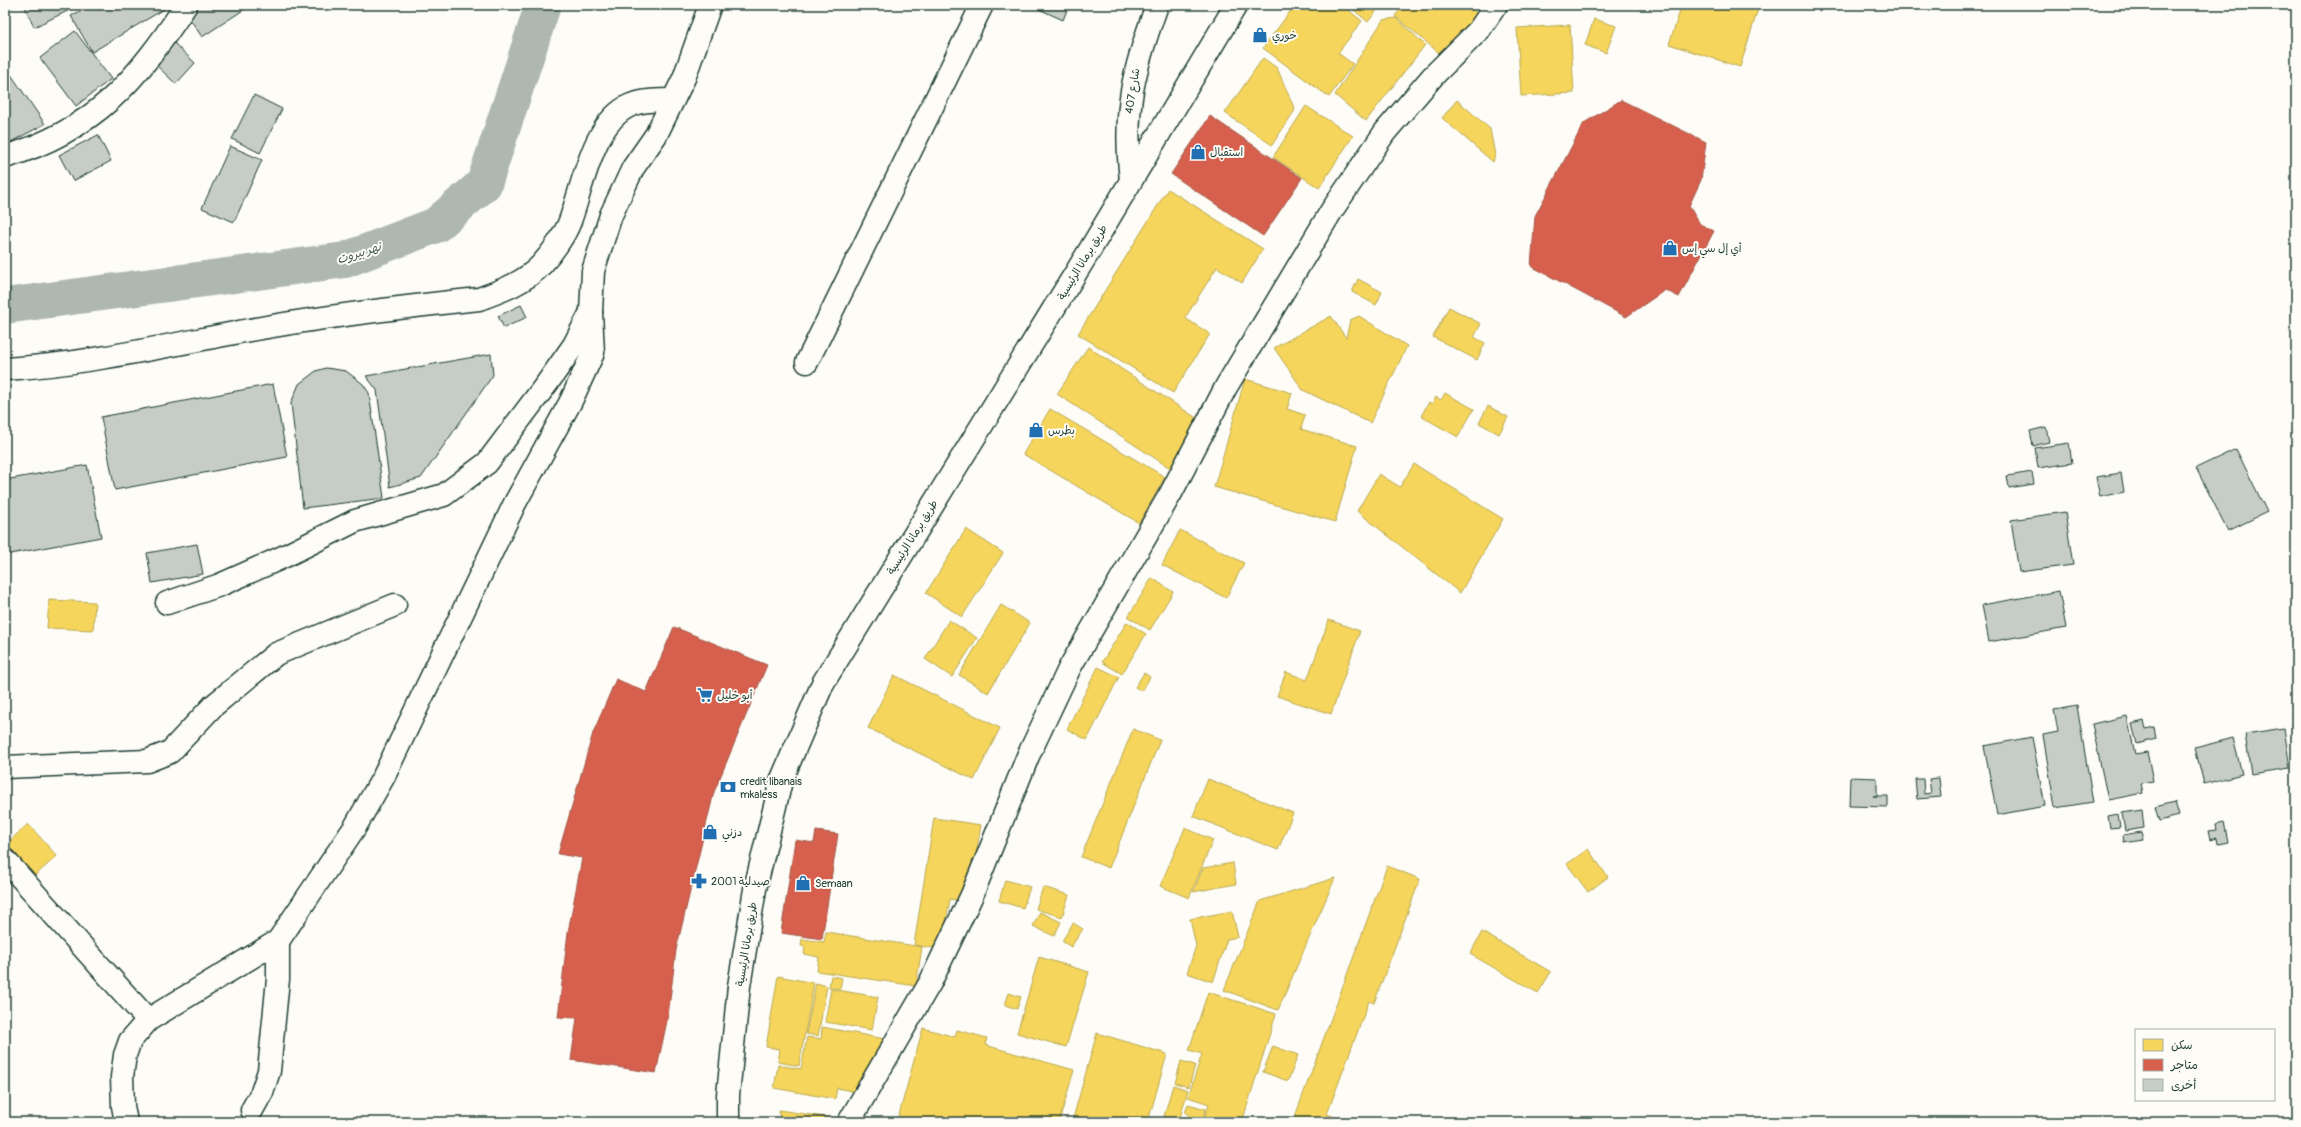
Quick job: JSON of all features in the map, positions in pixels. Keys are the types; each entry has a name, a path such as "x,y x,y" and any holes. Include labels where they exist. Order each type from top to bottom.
{"street":[{"path":"5,157 36,148 57,138 87,118 125,88 155,52 186,5"},
{"path":"126,1122 123,1106 122,1077 125,1055 130,1041 148,1020 278,941 356,827 384,776 515,503 572,401 593,353 591,312 593,271 616,202 633,168 656,135 684,78 710,5"},
{"path":"808,362 982,5"},
{"name":"شارع 407","path":"1131,180 1128,153 1129,102 1139,56 1157,5"},
{"name":"طريق برمانا الرئيسية","path":"728,1122 727,1101 739,986 755,889 781,781 823,683 1131,180 1236,5"},
{"path":"849,1122 930,983 972,894 1028,756 1070,667 1171,494 1226,387 1332,210 1386,132 1433,76 1479,30 1496,5"},
{"path":"5,369 40,367 141,352 307,320 479,299 500,291 530,275 542,264 557,243 570,222 595,147 611,120 631,105 650,101 673,100"},
{"path":"166,603 220,585 283,557 355,520 444,495 487,463 553,376 574,345 591,312"},
{"path":"5,767 147,761 170,752 213,706 276,654 395,605"},
{"path":"5,860 148,1020"},
{"path":"252,1110 262,1092 270,1071 278,978 278,941"}],"building: سكن":[{"path":"1295,5 1342,5 1362,21 1338,53 1353,64 1329,97 1263,48"},
{"path":"1348,5 1381,5 1368,22"},
{"path":"1404,5 1467,5 1479,15 1444,57 1395,16"},
{"path":"1682,5 1759,6 1740,67 1669,44"},
{"path":"1396,18 1425,45 1366,121 1335,95 1383,20"},
{"path":"1594,19 1616,26 1606,53 1585,45"},
{"path":"1570,25 1574,93 1521,96 1517,28"},
{"path":"1263,58 1277,68 1295,110 1272,145 1225,113"},
{"path":"1457,100 1490,129 1495,155 1493,162 1442,118"},
{"path":"1306,106 1353,136 1319,188 1273,157"},
{"path":"1168,189 1263,249 1242,283 1217,267 1185,318 1210,334 1173,393 1078,334"},
{"path":"1358,279 1382,292 1376,305 1352,292"},
{"path":"1449,307 1481,324 1474,337 1485,343 1477,360 1433,337"},
{"path":"1331,316 1346,338 1350,320 1359,316 1407,346 1370,423 1303,390 1274,348"},
{"path":"1088,347 1204,423 1173,470 1057,394"},
{"path":"1245,379 1292,393 1287,409 1305,415 1301,429 1357,446 1335,522 1214,487"},
{"path":"1445,393 1474,409 1458,437 1421,416 1429,402 1432,404 1436,397 1441,400"},
{"path":"1488,406 1508,417 1499,434 1479,423"},
{"path":"1050,409 1165,477 1139,523 1023,454"},
{"path":"1414,464 1503,519 1460,593 1357,511 1379,474 1400,487"},
{"path":"966,529 1003,553 962,617 926,593"},
{"path":"1180,530 1244,563 1226,598 1162,565"},
{"path":"1152,578 1173,592 1150,630 1128,617"},
{"path":"49,600 95,602 93,630 47,628"},
{"path":"1001,605 1030,623 988,693 959,675"},
{"path":"949,620 977,638 952,677 925,659"},
{"path":"1329,620 1360,631 1331,714 1277,696 1286,672 1307,680"},
{"path":"1127,622 1146,634 1122,674 1102,662"},
{"path":"1098,667 1119,677 1087,740 1067,729"},
{"path":"1144,673 1150,677 1142,691 1135,687"},
{"path":"894,675 1000,728 974,780 868,728"},
{"path":"1133,729 1160,740 1109,868 1081,857"},
{"path":"1208,779 1293,813 1278,850 1193,816"},
{"path":"934,818 981,825 968,902 950,899 941,949 914,945"},
{"path":"28,824 57,856 29,881 5,855 5,845"},
{"path":"1185,828 1213,840 1189,898 1160,886"},
{"path":"1588,849 1608,877 1588,892 1567,864"},
{"path":"1233,863 1236,884 1193,892 1203,868"},
{"path":"1387,866 1420,879 1374,1003 1369,1001 1327,1114 1337,1118 1335,1122 1293,1122"},
{"path":"1335,878 1278,1010 1224,990 1260,901"},
{"path":"1005,880 1030,887 1023,908 999,901"},
{"path":"1043,887 1069,895 1062,917 1036,909"},
{"path":"1232,911 1238,937 1227,939 1213,982 1187,973 1196,946 1190,919"},
{"path":"1040,912 1061,922 1054,936 1033,926"},
{"path":"1073,923 1083,929 1071,947 1062,941"},
{"path":"826,932 922,947 916,986 817,971 819,957 804,954 805,947 801,946 802,939 824,942"},
{"path":"1482,932 1551,972 1538,993 1470,954"},
{"path":"1039,957 1089,972 1066,1047 1017,1033"},
{"path":"778,976 814,983 799,1066 778,1062 780,1049 766,1047"},
{"path":"831,976 842,978 840,989 829,987"},
{"path":"816,983 827,986 818,1036 806,1034"},
{"path":"831,989 878,997 872,1030 825,1022"},
{"path":"1208,992 1276,1014 1242,1122 1213,1122 1204,1119 1209,1104 1188,1097 1202,1054 1189,1050"},
{"path":"1009,993 1021,997 1017,1009 1005,1005"},
{"path":"822,1027 890,1040 861,1093 837,1088 835,1099 774,1088 778,1065 801,1069 807,1037 821,1039"},
{"path":"923,1028 955,1037 957,1030 987,1038 985,1045 1074,1070 1059,1122 897,1122"},
{"path":"1097,1033 1167,1054 1148,1122 1072,1122"},
{"path":"1273,1046 1298,1055 1288,1081 1263,1072"},
{"path":"1181,1061 1195,1065 1189,1087 1175,1083"},
{"path":"1173,1085 1188,1090 1179,1121 1164,1116"},
{"path":"1188,1104 1206,1109 1202,1122 1186,1122 1189,1114 1185,1113"},
{"path":"779,1110 831,1118 829,1122 780,1122"}],"building: متاجر":[{"path":"1621,100 1706,142 1701,180 1689,206 1700,224 1714,231 1679,297 1665,290 1626,317 1531,266 1535,216 1584,123"},
{"path":"1210,116 1302,178 1263,236 1171,174"},
{"path":"674,627 767,665 714,792 676,950 668,1016 656,1073 571,1060 577,1018 558,1017 568,932 582,858 558,854 593,733 616,679 646,692"},
{"path":"816,831 838,834 822,939 781,933 795,840 814,843"}],"building: أخرى":[{"path":"24,5 80,5 34,27"},
{"path":"91,5 171,5 92,52 71,16"},
{"path":"198,5 251,5 202,37 186,13"},
{"path":"1030,5 1069,5 1063,20"},
{"path":"75,31 111,79 76,106 40,58"},
{"path":"174,43 195,63 176,84 155,64"},
{"path":"5,66 45,124 5,145"},
{"path":"254,95 282,109 260,153 232,139"},
{"path":"98,135 111,161 73,181 59,155"},
{"path":"230,146 262,160 234,222 202,208"},
{"path":"521,305 527,317 504,328 498,316"},
{"path":"491,354 493,375 421,478 390,487 377,390 366,376"},
{"path":"326,368 346,371 363,384 369,393 384,498 303,508 291,403 299,384 316,371"},
{"path":"273,384 287,457 115,490 101,417"},
{"path":"2046,427 2049,442 2033,446 2030,431"},
{"path":"2069,443 2072,463 2038,468 2035,448"},
{"path":"2236,449 2267,512 2228,531 2196,468"},
{"path":"87,465 101,537 5,555 5,480"},
{"path":"2032,472 2034,484 2009,488 2007,476"},
{"path":"2121,473 2124,492 2100,497 2096,477"},
{"path":"2065,512 2073,565 2019,572 2011,520"},
{"path":"197,544 203,574 152,583 147,553"},
{"path":"2059,591 2066,628 1989,642 1982,605"},
{"path":"2077,706 2093,802 2055,808 2043,735 2058,732 2054,710"},
{"path":"2127,716 2135,754 2147,752 2153,781 2141,783 2143,793 2108,800 2092,724"},
{"path":"2144,721 2146,729 2154,727 2156,739 2137,744 2132,724"},
{"path":"2284,728 2290,768 2251,774 2245,734"},
{"path":"2032,737 2045,806 1997,815 1984,746"},
{"path":"2233,738 2242,774 2204,784 2195,748"},
{"path":"1850,777 1877,778 1877,796 1888,796 1888,807 1849,806"},
{"path":"1939,778 1941,797 1917,799 1915,779 1923,779 1924,794 1931,793 1929,779"},
{"path":"2175,802 2179,816 2159,821 2155,807"},
{"path":"2142,810 2144,828 2125,831 2122,813"},
{"path":"2118,814 2120,827 2110,828 2108,816"},
{"path":"2224,822 2228,842 2218,844 2217,838 2211,840 2209,831 2217,830 2216,824"},
{"path":"2141,832 2143,840 2124,843 2123,835"}],"waterway":[{"name":"نهر بيروت","path":"5,306 345,260 436,225 484,184 543,5"}],"place":[{"name":"خوري","path":"1260,35"},
{"name":"استقبال","path":"1198,152"},
{"name":"أي إل سي إس","path":"1670,248"},
{"name":"بطرس","path":"1036,430"},
{"name":"أبو خليل","path":"705,695"},
{"name":"credit libanais mkaless","path":"728,787"},
{"name":"دزني","path":"710,832"},
{"name":"صيدلية 2001","path":"699,881"},
{"name":"Semaan","path":"803,883"}]}
